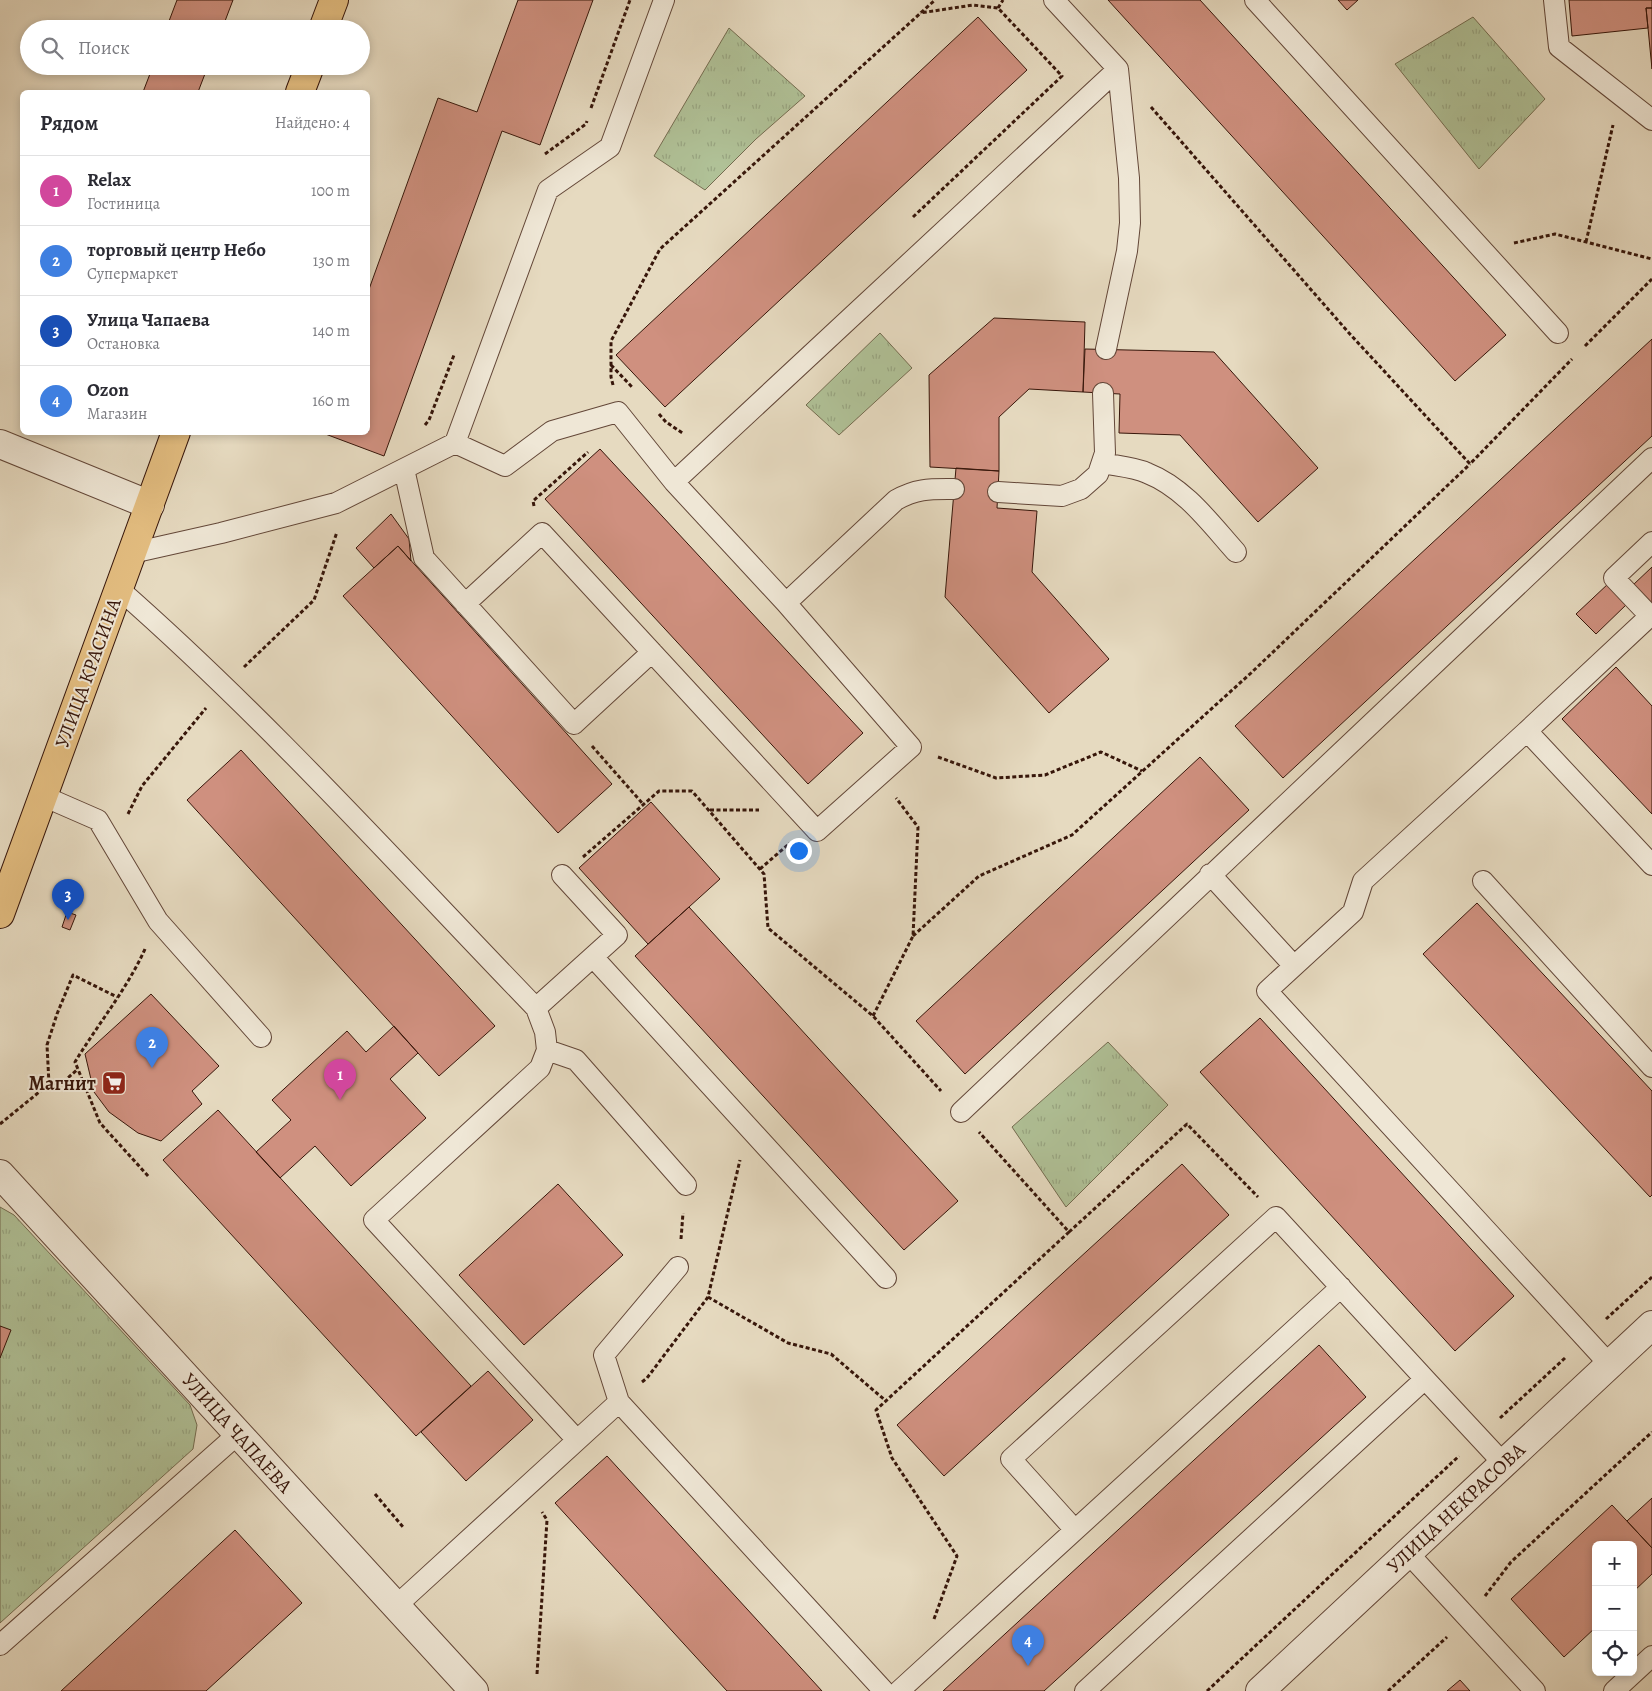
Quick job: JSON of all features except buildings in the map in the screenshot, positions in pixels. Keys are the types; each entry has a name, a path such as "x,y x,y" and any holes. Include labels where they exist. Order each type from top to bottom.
{"main road":[{"path":"326,20 334,0"},
{"path":"301,90 307,75"},
{"name":"УЛИЦА КРАСИНА","path":"0,914 175,435"}],"street":[{"path":"0,444 150,505"},
{"name":"УЛИЦА ЧАПАЕВА","path":"0,1174 474,1691"},
{"name":"УЛИЦА НЕКРАСОВА","path":"1260,1691 1652,1326"}],"lane":[{"path":"132,553 221,534 336,503 455,442 548,190 610,147 664,0"},
{"path":"1054,0 1118,69 1129,178 1130,223 1127,251 1106,349"},
{"path":"1255,0 1558,333"},
{"path":"1554,0 1559,47 1652,120"},
{"path":"674,482 1118,69"},
{"path":"998,492 1062,496 1081,489 1098,474 1105,453 1103,393"},
{"path":"455,442 505,466 552,431 618,412 674,482 786,603 911,747 817,831 542,533 465,604"},
{"path":"961,1112 1210,874 1652,458"},
{"path":"1102,463 1146,472 1166,481 1182,493 1236,552"},
{"path":"404,469 424,558 574,724 652,652"},
{"path":"786,603 896,500 909,493 923,489 954,489"},
{"path":"1610,1365 1267,990 1353,912 1363,882 1650,616 1614,578 1652,542"},
{"path":"119,589 237,697 536,1008 545,1032 547,1050 540,1068 374,1220 577,1440"},
{"path":"1527,731 1652,865"},
{"path":"43,796 98,820 158,921 261,1037"},
{"path":"1210,874 1294,966"},
{"path":"536,1008 617,935 562,875"},
{"path":"1483,881 1652,1068"},
{"path":"593,957 886,1278"},
{"path":"547,1050 576,1060 686,1185"},
{"path":"1076,1530 1011,1459 1276,1216 1504,1464"},
{"path":"678,1267 604,1355 618,1402 884,1691"},
{"path":"900,1691 1341,1287"},
{"path":"1085,1691 1425,1379"},
{"path":"396,1606 618,1402"},
{"path":"0,1645 238,1434"},
{"path":"1408,1553 1536,1691"},
{"path":"1614,1691 1652,1656"}],"path":[{"path":"541,157 586,124 630,0"},
{"path":"618,412 611,377 611,341 660,249 935,0"},
{"path":"998,8 1003,0"},
{"path":"912,218 1062,76 998,8 973,5 920,13"},
{"path":"1586,242 1620,95"},
{"path":"1150,106 1349,332 1470,464"},
{"path":"1482,250 1555,234 1652,259"},
{"path":"1583,348 1652,279"},
{"path":"424,426 430,420 455,354"},
{"path":"873,1016 913,936 979,876 1072,835 1251,673 1470,464 1576,355"},
{"path":"611,365 639,393"},
{"path":"652,407 666,422 684,434"},
{"path":"542,533 533,501 608,434 631,428"},
{"path":"911,747 996,778 1045,775 1101,752 1142,771"},
{"path":"606,762 643,804"},
{"path":"879,776 918,827 913,936"},
{"path":"562,875 659,791 692,791 764,874 768,928 873,1016 1069,1232"},
{"path":"709,810 798,810"},
{"path":"760,869 811,825"},
{"path":"149,1177 100,1123 75,1062 140,960 158,921"},
{"path":"49,1084 47,1045 56,1014 73,975 118,997"},
{"path":"0,1124 49,1084 62,1083 78,1069"},
{"path":"957,1556 892,1458 876,1410 1187,1124 1276,1216"},
{"path":"678,1267 686,1185"},
{"path":"1207,1691 1652,1277"},
{"path":"708,1297 788,1343 831,1354 886,1400"},
{"path":"1388,1691 1467,1617 1511,1562 1652,1432"},
{"path":"528,1484 546,1520 537,1674"},
{"path":"375,1494 403,1527"}],"green space":[{"path":"1473,17 1545,99 1479,169 1395,64"},
{"path":"729,28 805,96 756,139 705,190 654,156"},
{"path":"880,333 912,368 839,435 806,405"},
{"path":"1108,1042 1168,1105 1066,1207 1012,1127"},
{"path":"0,1207 14,1215 190,1405 197,1425 193,1449 0,1623"}],"place":[{"name":"Улица Чапаева","path":"68,920"},
{"name":"торговый центр Небо","path":"152,1068"},
{"name":"Магнит","path":"114,1083"},
{"name":"Relax","path":"340,1100"},
{"name":"Ozon","path":"1028,1666"}]}
